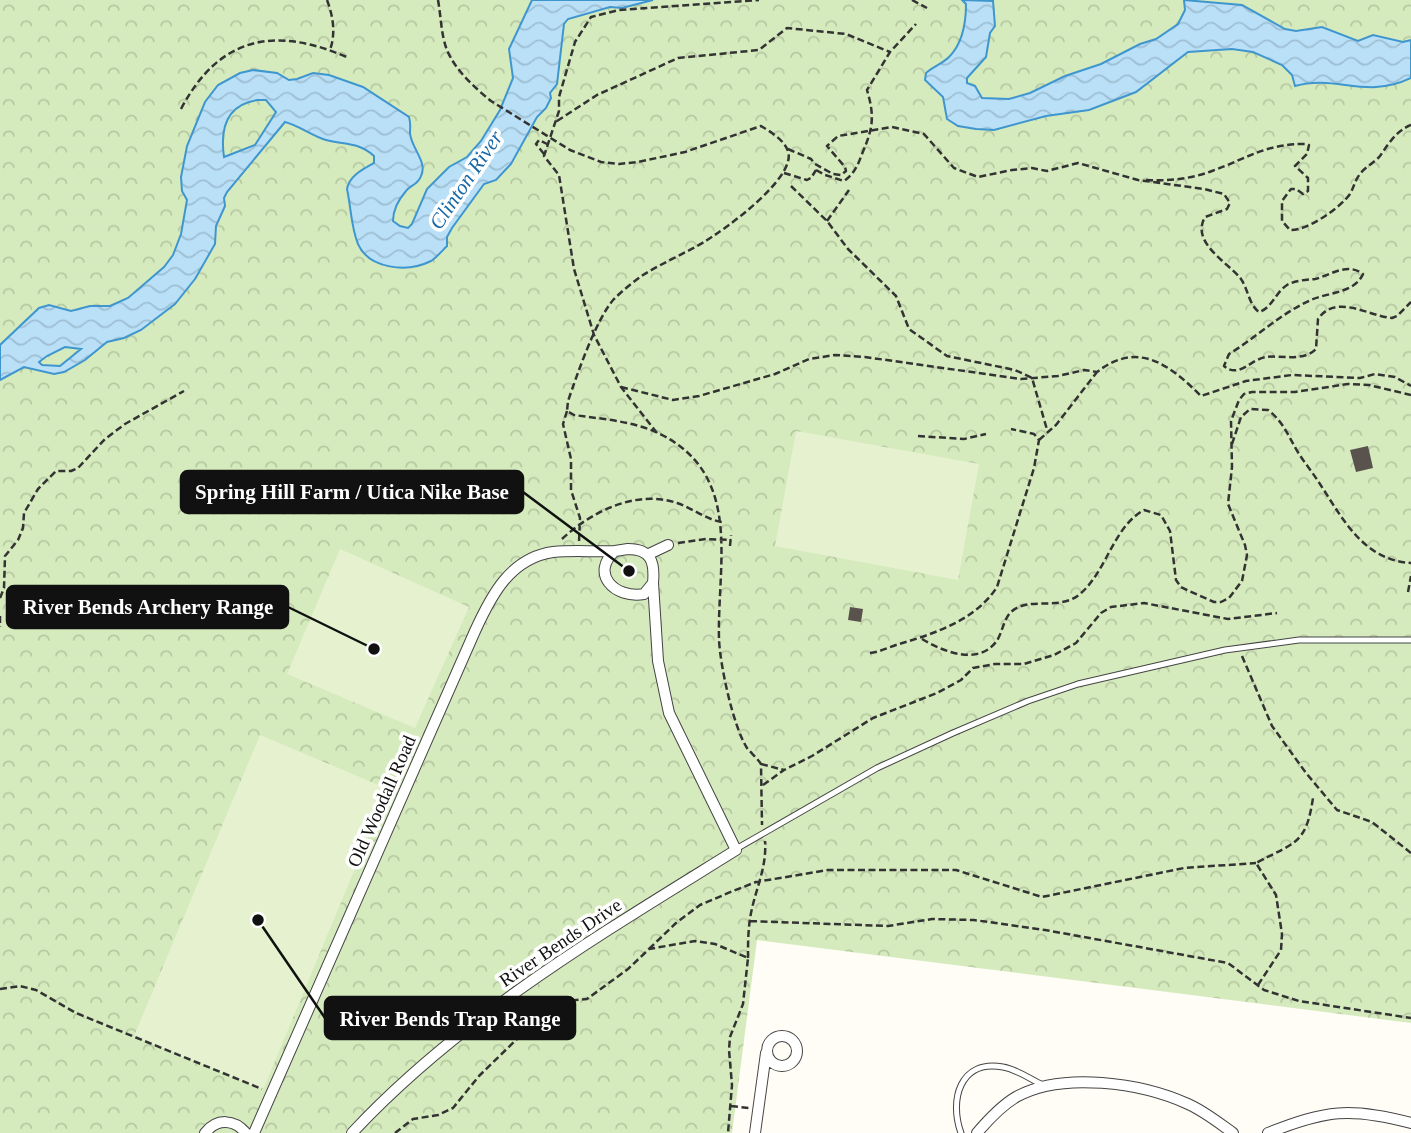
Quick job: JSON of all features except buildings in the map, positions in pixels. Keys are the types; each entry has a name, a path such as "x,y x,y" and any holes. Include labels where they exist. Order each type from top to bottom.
{"street":[{"path":"668,545 649,554 653,568 658,662 669,713 736,850"},
{"name":"Old Woodall Road","path":"205,1133 212,1125 227,1121 249,1130 271,1094 489,600 512,572 534,558 553,552 636,549 649,554"},
{"path":"593,551 602,558 606,566"},
{"path":"615,551 607,559 606,566 608,581 617,592 630,595 648,592 653,583"},
{"path":"640,594 655,602"},
{"name":"River Bends Drive","path":"352,1133 430,1059 509,996 603,932 736,850"},
{"path":"755,1133 768,1045 774,1038 790,1038 796,1045 794,1060 764,1076"},
{"path":"766,1051 772,1063 786,1066"},
{"path":"976,1133 1014,1098 1045,1086 1078,1083 1101,1083 1151,1091 1190,1105 1233,1133"},
{"path":"1268,1133 1308,1118 1345,1111 1390,1117 1411,1123"}],"lane":[{"path":"736,850 877,768 1028,701 1078,684 1239,648 1299,640 1411,640"},
{"path":"961,1133 955,1101 960,1085 972,1071 989,1065 1006,1067 1045,1086"}],"path":[{"path":"327,0 333,25 330,50"},
{"path":"438,0 447,50 467,78 491,101 550,138 582,156 601,162 638,162 685,152 761,127 775,135 788,149 811,159 833,174 841,175 846,171 845,167 827,146 831,140 838,136 892,128 924,134 954,169 978,177 1032,168 1047,171 1078,163 1138,180 1224,194 1230,203 1227,209 1205,217 1202,227 1204,236 1214,254 1240,278 1253,308 1259,312 1290,284 1342,270 1359,271 1363,274 1359,283 1351,287 1322,295 1294,308 1230,354 1224,366 1229,370 1237,371 1267,357 1311,354 1316,349 1318,319 1327,310 1344,306 1392,318 1397,317 1411,302"},
{"path":"544,154 556,121 559,97 575,42 591,17 619,10 759,0"},
{"path":"912,0 927,8"},
{"path":"816,170 825,176 844,181 852,175 872,132 872,107 867,90 890,52 916,24"},
{"path":"556,121 597,95 678,58 759,50 787,28 846,34 890,52"},
{"path":"181,109 203,74 216,61 234,50 281,41 308,43 349,58"},
{"path":"1138,180 1189,178 1213,171 1268,147 1307,144 1310,145 1309,151 1295,166 1308,178 1308,191 1303,194 1291,189 1282,201 1282,221 1285,226 1296,230 1314,223 1341,203 1350,194 1360,174 1380,156 1398,133 1411,125"},
{"path":"547,144 539,140 536,144 559,175 574,270 594,335 621,387 657,433"},
{"path":"578,551 580,523 571,490 571,459 563,424 568,411 568,401 605,312 621,293 642,276 703,243 753,205 784,173 789,157 788,149"},
{"path":"784,173 807,180 816,170 815,164"},
{"path":"791,186 827,221 848,249 896,296 909,329 947,356 1015,370 1032,378 1048,433"},
{"path":"827,221 849,190"},
{"path":"621,387 673,400 699,396 775,374 808,359 835,355 1021,379 1084,370 1097,372"},
{"path":"870,653 922,639 964,619 989,600 996,587 1034,468 1040,440 1097,372 1106,365 1135,356 1154,360 1180,375 1201,396 1246,381 1292,375 1360,378 1375,374 1395,377 1411,386"},
{"path":"922,639 942,651 953,653 966,654 987,650 996,642 1010,613 1018,608 1027,604 1065,602 1082,592 1128,522 1144,510 1161,514 1170,531 1174,570 1181,587 1213,602 1221,602 1229,598 1242,582 1247,555 1228,505 1231,421 1244,394 1295,392 1348,384 1369,385 1411,395"},
{"path":"0,598 4,588 5,556 18,540 23,528 24,513 47,479 56,471 78,468 104,439 184,391"},
{"path":"1231,447 1241,417 1250,409 1268,410 1286,429 1298,453 1361,542 1381,556 1397,562 1411,563"},
{"path":"568,411 574,415 619,421 657,433 681,447 701,469 717,501 722,522 719,643 737,724 747,747 761,764 761,820"},
{"path":"1011,429 1034,434 1040,440"},
{"path":"918,436 964,439 986,434"},
{"path":"553,552 556,544 580,523 614,505 647,500 673,502 722,522"},
{"path":"730,546 731,535"},
{"path":"668,545 690,540 731,540"},
{"path":"1408,592 1411,576"},
{"path":"763,785 873,718 937,693 961,680 973,668 995,664 1024,664 1054,655 1076,643 1101,613 1111,607 1144,603 1228,619 1277,614"},
{"path":"0,616 0,627"},
{"path":"1239,648 1272,726 1337,810 1372,822 1411,853"},
{"path":"761,764 784,770"},
{"path":"395,1133 413,1119 438,1115 453,1108 518,1038 531,1017 547,1003 587,999 628,970 676,923 700,905 750,884 828,870 956,870 1042,897 1184,868 1256,863 1299,840 1310,821 1313,798"},
{"path":"728,1133 731,1106 730,1037 743,1004 750,921 765,864 765,843"},
{"path":"1256,863 1276,895 1282,934 1281,950 1258,985"},
{"path":"750,921 888,926 932,919 974,920 1045,930 1228,963 1264,990 1299,1001 1411,1018"},
{"path":"649,948 695,941 715,944 748,958"},
{"path":"0,989 20,986 36,990 76,1013 271,1094"},
{"path":"731,1106 752,1109"}],"green space":[{"path":"0,0 1411,0 1411,1023 757,940 732,1133 0,1133"},
{"path":"796,431 979,464 958,580 775,546"},
{"path":"340,549 469,607 415,728 287,674"},
{"path":"260,735 388,789 263,1090 134,1036"}],"water":[{"name":"Clinton River","path":"532,0 653,0 622,8 610,7 568,19 564,24 557,84 550,93 551,98 546,108 537,117 511,164 496,180 484,184 452,228 447,237 447,246 431,261 411,267 390,266 380,264 363,252 354,231 347,189 348,184 361,170 374,163 374,156 357,146 326,140 285,122 227,192 224,198 225,206 216,226 215,244 195,279 175,304 141,330 107,342 85,360 64,372 54,374 24,367 0,380 0,345 39,308 49,305 71,311 90,306 110,306 128,298 164,267 173,255 181,234 187,200 182,191 181,177 187,146 205,102 218,85 240,73 253,70 277,73 289,80 313,73 329,75 363,87 409,117 411,139 423,171 418,181 399,201 393,221 408,228 427,189 449,167 467,157 481,141 500,110 513,78 509,49","holes":["257,100 266,100 276,112 255,145 224,157 223,137 227,120 238,107","65,347 81,349 60,366 42,365 39,362"]},
{"path":"962,0 993,1 995,26 990,33 986,57 967,78 967,83 975,86 982,98 1009,99 1030,93 1156,39 1178,24 1185,10 1184,0 1242,5 1285,29 1296,31 1322,27 1358,41 1373,35 1403,42 1411,40 1411,78 1379,87 1324,83 1295,86 1292,75 1282,65 1253,52 1232,49 1188,52 1136,92 1089,110 1046,116 994,130 958,126 947,119 943,97 925,80 926,73 946,59 957,46 965,18 966,4"}],"place":[{"name":"Spring Hill Farm / Utica Nike Base","path":"629,571"},
{"name":"River Bends Archery Range","path":"374,649"},
{"name":"River Bends Trap Range","path":"258,920"}]}
